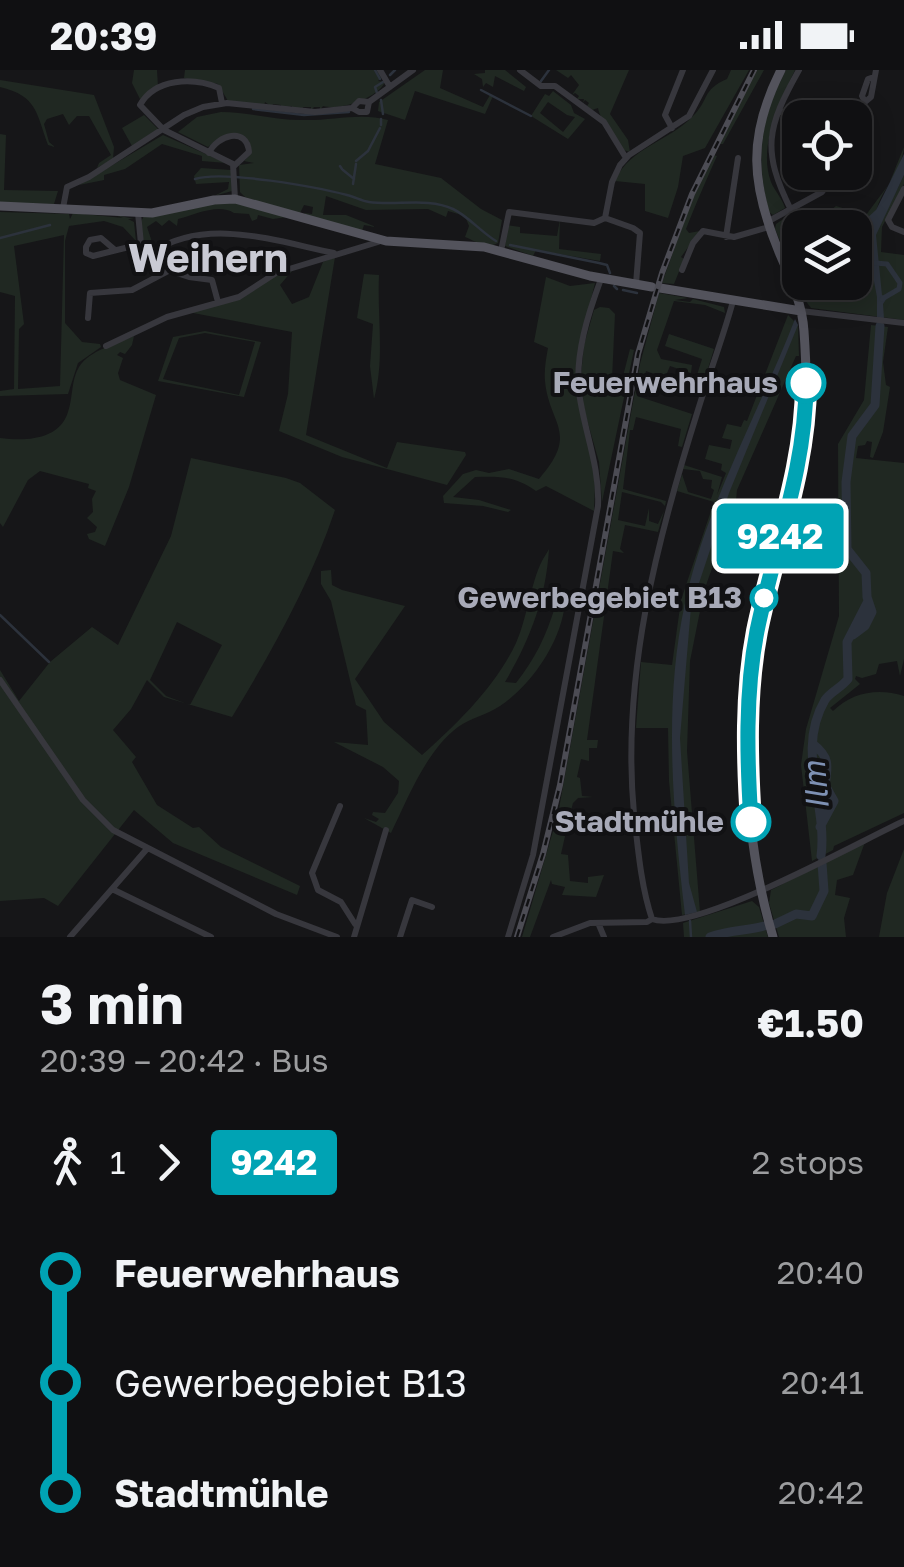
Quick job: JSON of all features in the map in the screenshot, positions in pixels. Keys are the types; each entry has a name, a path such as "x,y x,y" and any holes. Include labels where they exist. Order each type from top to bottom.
{"main road":[{"path":"781,70 764,108 756,142 757,185 782,258"},
{"path":"0,206 160,213 214,200 236,200 378,239 501,250 609,280 796,312"},
{"path":"773,936 761,889 750,804 750,676 764,596 804,436 804,329 794,300"},
{"path":"796,312 797,300"}],"street":[{"path":"380,70 390,87"},
{"path":"62,208 67,186 96,173 193,110 222,103 307,112 352,108 367,112 369,102 413,70"},
{"path":"520,70 541,86 554,86 604,122 626,158"},
{"path":"672,128 665,115 682,70"},
{"path":"605,218 614,177 626,158 693,111 712,70"},
{"path":"799,70 773,131 772,164 791,210 823,190"},
{"path":"864,100 868,79 875,74"},
{"path":"222,103 220,89 188,80 162,87 144,98 140,106 164,130 234,166"},
{"path":"209,153 222,138 242,138 249,152 234,166"},
{"path":"726,237 738,158"},
{"path":"234,166 236,200"},
{"path":"904,188 888,220 890,226 904,232"},
{"path":"501,250 508,212 594,223 605,218 640,234 636,284"},
{"path":"138,213 141,244 168,271 212,280 218,302"},
{"path":"682,270 702,231 726,237 744,235 782,215"},
{"path":"152,252 176,240 220,233 337,254"},
{"path":"106,346 167,316 238,297 276,273 378,239"},
{"path":"115,250 141,244"},
{"path":"88,318 90,293 132,290 168,271"},
{"path":"508,937 533,856 598,506 596,464 578,372 582,340 609,280"},
{"path":"652,919 639,856 631,777 636,670 670,500 733,301"},
{"path":"796,312 904,323"},
{"path":"804,329 820,314"},
{"path":"0,680 95,815 119,835 276,914 337,937"},
{"path":"340,806 312,872 318,890 341,902 355,924"},
{"path":"652,919 660,922 698,916 904,821"},
{"path":"354,937 386,830"},
{"path":"70,937 146,850"},
{"path":"112,889 211,937"},
{"path":"400,937 412,900 432,907"},
{"path":"553,937 590,923 652,919"},
{"path":"599,924 604,937"}],"shaded area":[{"path":"134,70 157,70 158,87 140,99 132,83"},
{"path":"185,70 378,70 382,78 378,81 385,82 374,94 357,102 323,106 320,110 292,110 292,106 272,107 265,102 264,106 228,101 218,84 184,78"},
{"path":"425,70 443,70 440,88 483,107 493,96 485,114 415,91 405,120 378,111 379,102"},
{"path":"505,70 526,87 524,91 495,76 493,87 486,83 483,87 482,79 474,74"},
{"path":"556,70 629,70 610,114 628,140 630,152 623,150 598,108 592,110 587,106 589,103 583,103 584,99 572,95 579,85 571,75 568,78"},
{"path":"731,70 749,70 705,148 683,156 668,218 645,211 645,184 615,181 630,160 692,117 709,91 727,79"},
{"path":"757,70 764,70 723,144 718,144"},
{"path":"786,70 795,70 772,125 767,154 771,182 785,208 773,215 769,212 762,174 762,140 770,105"},
{"path":"0,80 94,95 114,147 113,159 97,168 111,155 89,116 77,116 69,125 63,114 47,119 44,124 49,142 55,147 48,145 33,107 21,95 0,87"},
{"path":"553,91 585,119 568,139 531,116 545,94 549,96","holes":["548,102 575,117 563,132 540,113"]},
{"path":"221,112 292,120 388,120 375,164 441,178 502,220 498,243 484,245 465,237 469,226 465,216 448,211 446,217 428,209 366,210 326,196 323,215 346,215 376,227 364,225 362,231 304,217 305,213 312,214 313,207 304,205 299,215 245,197 240,192 239,165 254,163 244,161 249,156 249,141 224,135 208,147 178,132 197,117"},
{"path":"144,115 158,129 132,146 122,128"},
{"path":"0,134 6,135 4,190 58,191 54,204 0,203"},
{"path":"163,135 226,163 202,161 202,156 162,144 125,169 104,175 104,180 79,185"},
{"path":"904,154 904,175 876,235 882,295 887,298 883,304 884,319 877,318 872,271 872,214"},
{"path":"713,155 717,156 686,229 689,233 700,231 681,257 684,259 674,284 662,283 692,200"},
{"path":"201,168 231,170 232,191 214,196 228,189 229,182 196,184 194,176"},
{"path":"904,175 904,184 882,227 881,252 904,255 904,320 811,308 805,300 872,300 870,210 889,185 876,211 876,233"},
{"path":"230,201 287,217 258,215 252,221 249,214 221,209 206,211 178,219 177,226 169,220 162,226 156,221 147,227 154,248 145,245 139,225 144,216"},
{"path":"0,212 69,214 70,219 73,213 123,218 112,214 134,219 128,219 134,222 136,241 123,227 104,221 69,226 65,241 65,323 82,342 101,347 78,363 68,394 0,396 0,391 14,389 15,296 0,292","holes":["64,235 60,386 18,389 19,329 24,324 14,246"]},
{"path":"560,219 559,249 601,254 600,261 536,250 533,256 505,246 507,225 520,227 520,233 557,236"},
{"path":"782,220 782,246 775,229"},
{"path":"335,257 306,435 387,468 397,442 465,452 447,485 342,457 279,431 288,394 292,332 188,312 234,301 270,278 292,271 280,285 292,304 309,297 323,262"},
{"path":"364,274 379,275 380,353 374,399 370,366 373,324 357,318"},
{"path":"546,277 570,286 595,283 577,357 595,484 594,511 546,486 536,491 521,482 499,477 475,477 453,497 479,500 511,510 508,512 444,503 443,496 463,474 476,470 489,473 509,469 539,479 558,450 559,429 545,381 548,348 534,342"},
{"path":"659,293 688,298 675,300 693,299 724,307 725,313 705,305 674,301 657,350 661,359 692,365 691,373 670,366 665,378 646,371 640,397 692,414 682,447 678,446 681,429 636,417 630,430 623,489 666,501 665,506 622,492 618,520 645,526 649,508 649,521 658,524 664,511 658,532 625,525 620,549 624,553 613,551 587,740 598,740 597,748 589,748 589,761 581,759 577,777 582,796 593,797 578,798 573,803 567,826 576,831 566,832 561,854 568,855 570,881 588,883 588,877 604,875 596,897 562,895 565,887 552,884 551,880 530,937 522,937 558,814 640,364"},
{"path":"600,307 615,314 612,379 622,380 630,349 634,350 602,502 599,462 584,409 581,375 584,345 594,310"},
{"path":"788,315 798,325 799,356 737,490 704,591 690,661 687,751 700,912 682,915 668,728 636,728 641,662 672,665 681,600 714,502 677,491 682,474 688,492 711,499 714,490 712,480 703,479 700,471 683,469 684,465 722,477 717,495 726,473 721,470 722,464 705,459 709,445 730,449 732,440 722,438 727,424 741,427 747,421"},
{"path":"795,319 798,325 729,493 691,607 680,738 689,883 697,912 685,915 674,798 672,719 685,603 706,530"},
{"path":"871,325 888,327 883,362 886,385 890,387 883,432 873,458 872,442 867,441 858,446 856,458 904,463 904,659 900,676 897,661 879,664 876,674 856,676 860,684 830,708 833,711 866,693 904,696 904,813 834,846 812,861 801,765 806,729 839,616 838,444 864,400"},
{"path":"205,331 261,342 244,397 158,381 173,337","holes":["205,333 255,342 239,395 163,379 179,338"]},
{"path":"669,334 714,349 705,378 697,375 702,359 665,346"},
{"path":"134,336 125,354 117,355 123,358 120,380 156,395 129,487 105,546 89,539 87,534 97,527 87,518 93,512 96,491 88,488 89,484 40,471 28,480 3,527 0,438 30,439 57,429 68,412 79,367 104,348"},
{"path":"191,458 300,483 335,510 289,616 232,717 190,705 222,645 177,622 150,680 166,696 186,703 164,697 147,680 131,709 113,730 136,757 132,762 157,805 193,828 199,827 221,847 300,886 297,895 173,843 134,810 58,906 44,898 0,901 0,670 19,701 50,662 92,627 118,645 171,536"},
{"path":"549,549 535,618 505,682 516,683 523,674 559,604 564,610 561,624 541,664 511,698 463,724 436,749 391,833 364,818 376,822 379,819 373,812 385,813 398,793 399,781 383,767 334,742 368,745 366,710 356,705 331,601 321,584 321,571 331,570 332,585 342,590 405,606 355,679 384,722 422,755 475,704 508,659"},
{"path":"865,842 853,875 837,880 835,895 850,898 844,918 846,937 779,937 769,903 771,890"},
{"path":"904,849 904,937 879,937 887,893"},
{"path":"752,901 759,907 768,937 684,937 683,923"}],"waterway":[{"path":"375,70 380,79"},
{"path":"390,75 395,70"},
{"path":"541,81 549,70"},
{"path":"377,93 375,87 383,82"},
{"path":"481,90 531,116"},
{"path":"381,100 383,114"},
{"path":"253,109 304,115 349,112"},
{"path":"381,119 381,125"},
{"path":"356,161 368,151 380,128"},
{"path":"353,184 356,164"},
{"path":"343,170 354,179"},
{"path":"195,179 247,178 315,188 369,202 443,205 459,212 496,241"},
{"path":"0,238 50,225"},
{"path":"510,245 607,265 610,273"},
{"path":"875,263 887,264 900,283 899,289 882,299"},
{"path":"614,286 617,289"},
{"path":"623,290 637,293"},
{"name":"Ilm","path":"853,635 865,626 872,612 866,573 847,549 846,482 852,436 875,405 880,326"},
{"name":"Ilm","path":"821,856 813,739 825,700 848,679 847,642 868,601"},
{"path":"0,615 49,662"},
{"name":"Ilm","path":"813,744 825,758 825,785 834,801 820,827"},
{"name":"Ilm","path":"775,924 796,914 812,916 824,891 822,863"},
{"path":"690,921 691,937"},
{"name":"Ilm","path":"710,937 764,926"}],"railway":[{"path":"517,937 560,785 638,354 662,273 692,194 754,70"}],"bus line":[{"name":"9242","path":"751,822 748,738 756,633 798,468 806,383"}],"place":[{"name":"Feuerwehrhaus","path":"806,383"},
{"name":"Gewerbegebiet B13","path":"764,598"},
{"name":"Stadtmühle","path":"751,822"}],"district":[{"name":"Weihern","path":"208,258"}]}
